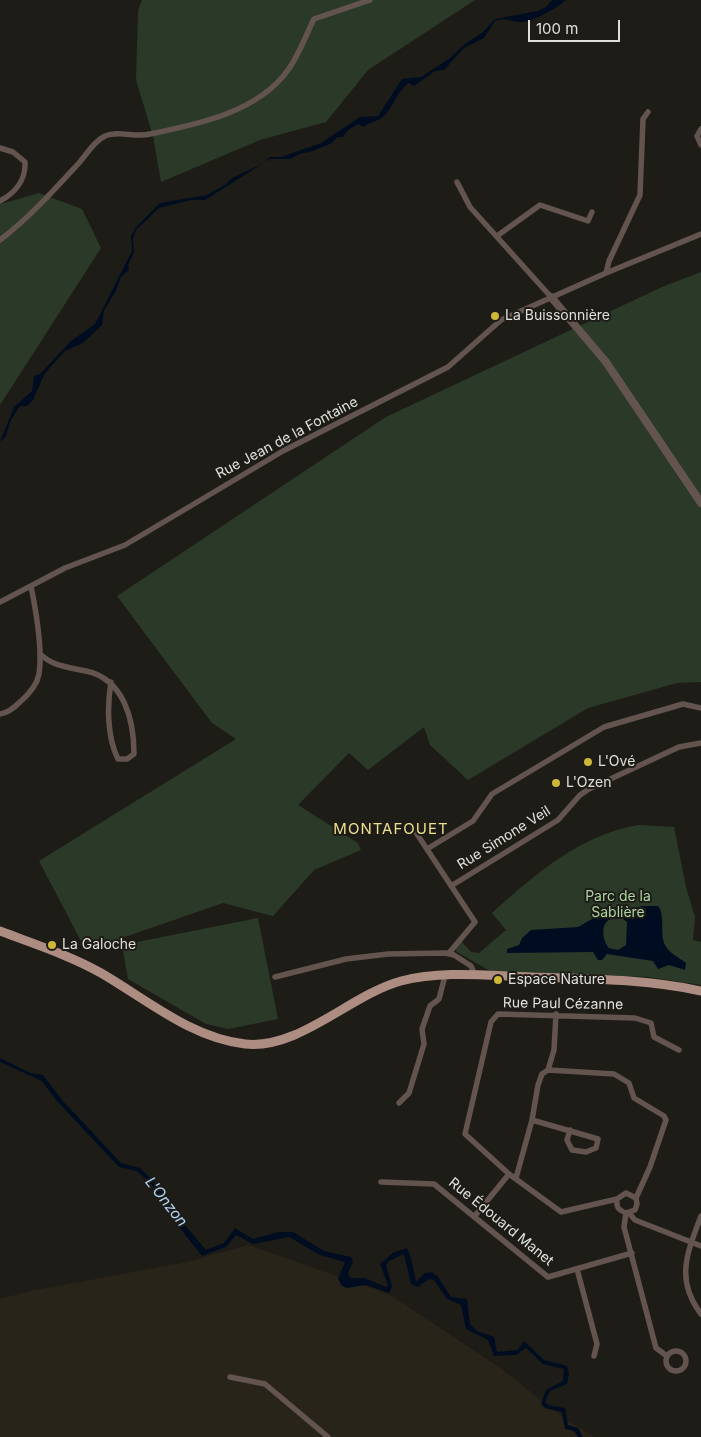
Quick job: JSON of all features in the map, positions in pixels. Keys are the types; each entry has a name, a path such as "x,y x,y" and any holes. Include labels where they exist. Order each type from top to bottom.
{"main road":[{"path":"0,931 82,963 166,1014 213,1036 247,1044 286,1038 376,991 400,981 418,978 475,975 640,982 701,991"}],"street":[{"path":"0,240 18,227 80,162 95,143 106,136 116,134 147,135 170,130 216,117 251,102 271,90 289,68 314,19 370,0"},
{"path":"606,273 609,261 640,195 643,120 648,112"},
{"path":"701,129 697,136 701,145"},
{"path":"0,148 20,156 25,162 26,171 15,190 0,201"},
{"path":"457,182 470,207 551,297 606,362 701,503"},
{"path":"497,236 540,205 588,221 592,212"},
{"name":"Rue Jean de la Fontaine","path":"0,602 65,568 124,544 283,451 448,367 502,320 606,273 701,234"},
{"path":"0,714 6,713 32,691 39,676 40,654 31,586"},
{"path":"40,654 49,662 69,669 88,671 111,682 125,701 134,754 127,760 118,759 112,748 109,711 111,682"},
{"path":"427,849 473,821 492,794 604,727 683,704 701,708"},
{"name":"Rue Simone Veil","path":"451,886 558,820 580,795 589,789 679,747 701,744"},
{"path":"413,828 475,922 448,953"},
{"path":"275,977 338,960 388,954 448,953 471,966 475,975"},
{"path":"399,1103 409,1093 424,1044 422,1028 430,1006 439,999 445,976"},
{"name":"Rue Paul Cézanne","path":"617,1198 561,1212 509,1174 464,1134 491,1022 498,1014 556,1014 635,1018 651,1023 654,1037 680,1050"},
{"path":"548,1070 554,1050 556,1014"},
{"path":"516,1178 542,1074 548,1070 614,1074 629,1082 634,1098 664,1116 666,1120 650,1167 636,1198 635,1210 628,1213"},
{"path":"532,1120 570,1130 598,1138 596,1148 586,1152 572,1150 567,1140 570,1130"},
{"path":"474,1217 509,1174"},
{"name":"Rue Édouard Manet","path":"382,1182 434,1184 548,1277 632,1253"},
{"path":"636,1198 626,1193 617,1198 617,1205 620,1211 628,1213 635,1220 701,1246"},
{"path":"628,1213 624,1227 656,1348 667,1356"},
{"path":"701,1216 692,1242 684,1278 690,1298 701,1314"},
{"path":"577,1269 597,1344 594,1356"},
{"path":"230,1377 265,1384 328,1437"}],"shaded area":[{"path":"249,1245 390,1295 499,1367 568,1421 595,1437 0,1437 0,1299 30,1291 187,1262"}],"green space":[{"path":"142,0 475,0 368,70 326,122 260,140 161,182 153,136 136,80 138,11"},
{"path":"39,193 82,209 101,248 0,405 0,201 1,204"},
{"path":"701,272 701,682 677,683 588,708 468,780 430,745 424,727 368,770 349,753 298,805 358,843 361,850 314,870 273,916 223,903 96,947 82,943 39,861 236,739 212,723 117,596 386,417 662,287"},
{"name":"Parc de la Sablière","path":"639,825 674,827 686,887 695,917 693,940 701,942 701,985 649,977 490,971 457,952 455,949 461,941 471,952 479,953 506,930 492,913 525,884 560,858 597,837"},
{"path":"258,918 278,1019 228,1029 206,1024 128,979 122,945"}],"water":[{"path":"552,0 566,0 551,11 524,22 502,19 495,21 484,38 464,48 444,70 435,71 414,86 409,83 405,86 384,116 379,120 363,127 358,124 348,130 343,137 338,137 330,144 313,151 290,159 270,159 265,162 270,157 281,157 321,143 360,117 378,116 402,79 421,77 450,58 465,44 483,32 495,19 538,11 546,7"},
{"path":"263,164 205,200 191,200 159,208 136,230 133,239 134,252 128,265 129,270 121,277 116,291 104,310 102,325 83,343 65,351 45,373 33,400 27,406 20,406 11,420 6,436 0,442 14,407 32,391 34,376 40,374 71,341 95,324 132,251 131,236 136,227 160,203 207,195 225,185 232,178"},
{"path":"643,906 658,906 662,914 662,935 665,945 671,953 686,963 685,970 669,965 658,969 653,961 607,954 602,960 598,960 593,952 507,953 507,949 519,945 522,938 531,930 578,927 599,915","holes":["622,918 627,922 626,945 618,950 609,948 603,934 606,922 611,919"]},
{"name":"L'Onzon","path":"0,1058 30,1073 43,1075 62,1100 121,1163 140,1168 160,1187 168,1205 206,1250 224,1243 235,1228 253,1239 279,1232 293,1232 324,1251 351,1257 353,1262 348,1273 350,1278 364,1278 386,1287 388,1285 380,1264 394,1252 407,1248 416,1282 425,1273 432,1272 438,1277 451,1297 467,1299 470,1324 477,1331 494,1337 497,1352 518,1350 524,1341 544,1360 567,1366 569,1374 567,1384 550,1391 545,1402 548,1405 565,1408 568,1425 578,1428 583,1437 578,1437 574,1431 565,1429 562,1412 545,1408 541,1404 546,1390 563,1381 564,1369 543,1364 526,1348 516,1355 494,1356 488,1340 466,1329 461,1305 447,1299 434,1280 429,1279 418,1287 411,1284 404,1254 389,1261 386,1265 392,1286 389,1293 366,1285 347,1288 342,1286 338,1279 345,1262 320,1255 289,1237 253,1244 236,1235 226,1247 202,1256 164,1208 152,1185 137,1171 119,1167 57,1101 42,1081 0,1062"}],"place":[{"name":"La Buissonnière","path":"495,316"},
{"name":"L'Ové","path":"588,762"},
{"name":"L'Ozen","path":"556,783"},
{"name":"La Galoche","path":"52,945"},
{"name":"Espace Nature","path":"498,980"}],"district":[{"name":"MONTAFOUET","path":"391,829"}]}
